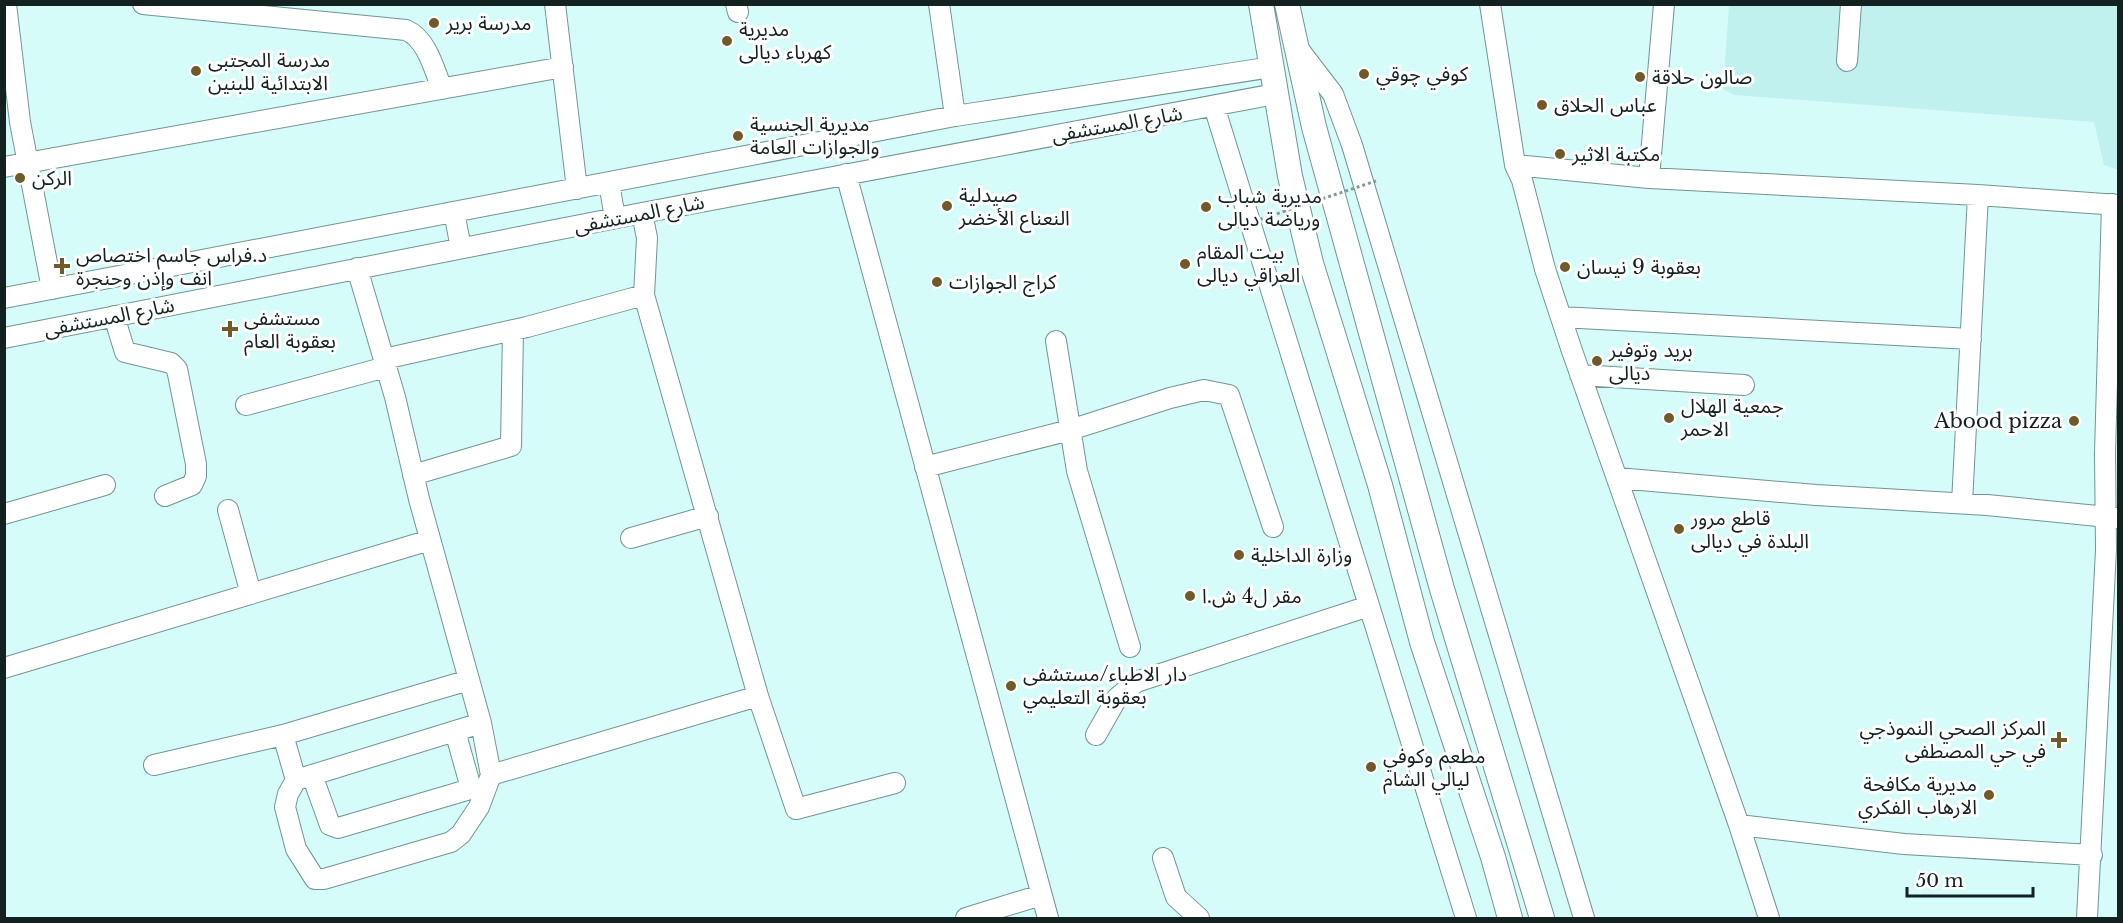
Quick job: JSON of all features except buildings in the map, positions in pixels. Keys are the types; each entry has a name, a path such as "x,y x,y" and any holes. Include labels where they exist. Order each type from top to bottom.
{"main road":[{"path":"1261,4 1290,176 1311,263 1380,485 1422,642 1493,857 1510,918"},
{"path":"1287,4 1314,127 1442,589 1542,918"}],"street":[{"path":"6,4 12,122 27,164 52,289"},
{"path":"143,4 406,30 419,39 427,52 442,89"},
{"path":"555,4 577,189"},
{"path":"939,4 955,116"},
{"path":"1491,4 1515,165 1522,180 1545,268 1580,375 1739,825 1769,918"},
{"path":"1649,178 1664,4"},
{"path":"1847,61 1851,4"},
{"path":"1296,45 1333,94 1352,145 1584,918"},
{"path":"4,167 563,67"},
{"name":"شارع المستشفى","path":"4,298 955,116 1272,67"},
{"path":"1132,88 1144,93 1148,105 1147,112 1137,120"},
{"name":"شارع المستشفى","path":"4,338 615,218 1275,94"},
{"path":"1214,106 1466,918"},
{"path":"1515,165 1649,178 2115,204 2114,351 2105,453 2112,517 2106,550 2087,918"},
{"path":"846,174 1048,918"},
{"path":"609,183 615,218"},
{"path":"1962,503 1978,195"},
{"path":"454,212 460,248"},
{"path":"642,213 647,238 644,295 758,696 796,809 895,783"},
{"path":"357,268 385,363 430,540 481,723 491,776 479,807 461,834 451,842 324,879 315,879 296,849 285,807 288,794 304,778 481,723"},
{"path":"246,405 385,363 644,295"},
{"path":"114,316 124,352 171,363 177,369 196,464 196,477 192,485 165,496"},
{"path":"1561,317 1971,339"},
{"path":"413,475 511,446 513,330"},
{"path":"1056,341 1077,471 1130,647"},
{"path":"1580,375 1744,385"},
{"path":"925,468 1070,430 1170,398 1204,390 1229,395 1273,527"},
{"path":"1617,478 1816,495 1962,503 2112,517"},
{"path":"4,514 105,485"},
{"path":"228,510 251,594"},
{"path":"631,538 708,516"},
{"path":"4,669 430,540"},
{"path":"1096,735 1117,698 1136,682 1369,606"},
{"path":"154,765 283,735 469,680"},
{"path":"491,776 758,696"},
{"path":"283,735 330,825 338,828 467,790 470,785 455,731"},
{"path":"1739,825 1904,844 2092,855"},
{"path":"1163,858 1176,897 1199,918"},
{"path":"966,918 1041,895"}],"path":[{"path":"1237,227 1376,181"}],"shaded area":[{"path":"1729,5 2118,5 2118,170 2104,165 2094,122 1734,95 1723,89"}],"place":[{"name":"مدرسة برير","path":"434,23"},
{"name":"مديرية كهرباء ديالى","path":"727,41"},
{"name":"مدرسة المجتبى الابتدائية للبنين","path":"196,71"},
{"name":"كوفي چوقي","path":"1364,74"},
{"name":"صالون حلاقة","path":"1640,77"},
{"name":"عباس الحلاق","path":"1542,105"},
{"name":"مديرية الجنسية والجوازات العامة","path":"738,136"},
{"name":"مكتبة الاثير","path":"1560,154"},
{"name":"الركن","path":"20,178"},
{"name":"صيدلية النعناع الأخضر","path":"947,206"},
{"name":"مديرية شباب ورياضة ديالى","path":"1206,207"},
{"name":"بيت المقام العراقي ديالى","path":"1185,264"},
{"name":"د.فراس جاسم اختصاص انف وإذن وحنجرة","path":"62,266"},
{"name":"بعقوبة 9 نيسان","path":"1565,267"},
{"name":"كراج الجوازات","path":"937,282"},
{"name":"مستشفى بعقوبة العام","path":"230,329"},
{"name":"بريد وتوفير ديالى","path":"1597,361"},
{"name":"جمعية الهلال الاحمر","path":"1669,418"},
{"name":"Abood pizza","path":"2074,421"},
{"name":"قاطع مرور البلدة في ديالى","path":"1679,529"},
{"name":"وزارة الداخلية","path":"1239,555"},
{"name":"مقر ل4 ش.ا","path":"1190,596"},
{"name":"دار الاطباء/مستشفى بعقوبة التعليمي","path":"1011,686"},
{"name":"المركز الصحي النموذجي في حي المصطفى","path":"2059,740"},
{"name":"مطعم وكوفي ليالي الشام","path":"1371,767"},
{"name":"مديرية مكافحة الارهاب الفكري","path":"1989,795"}]}
